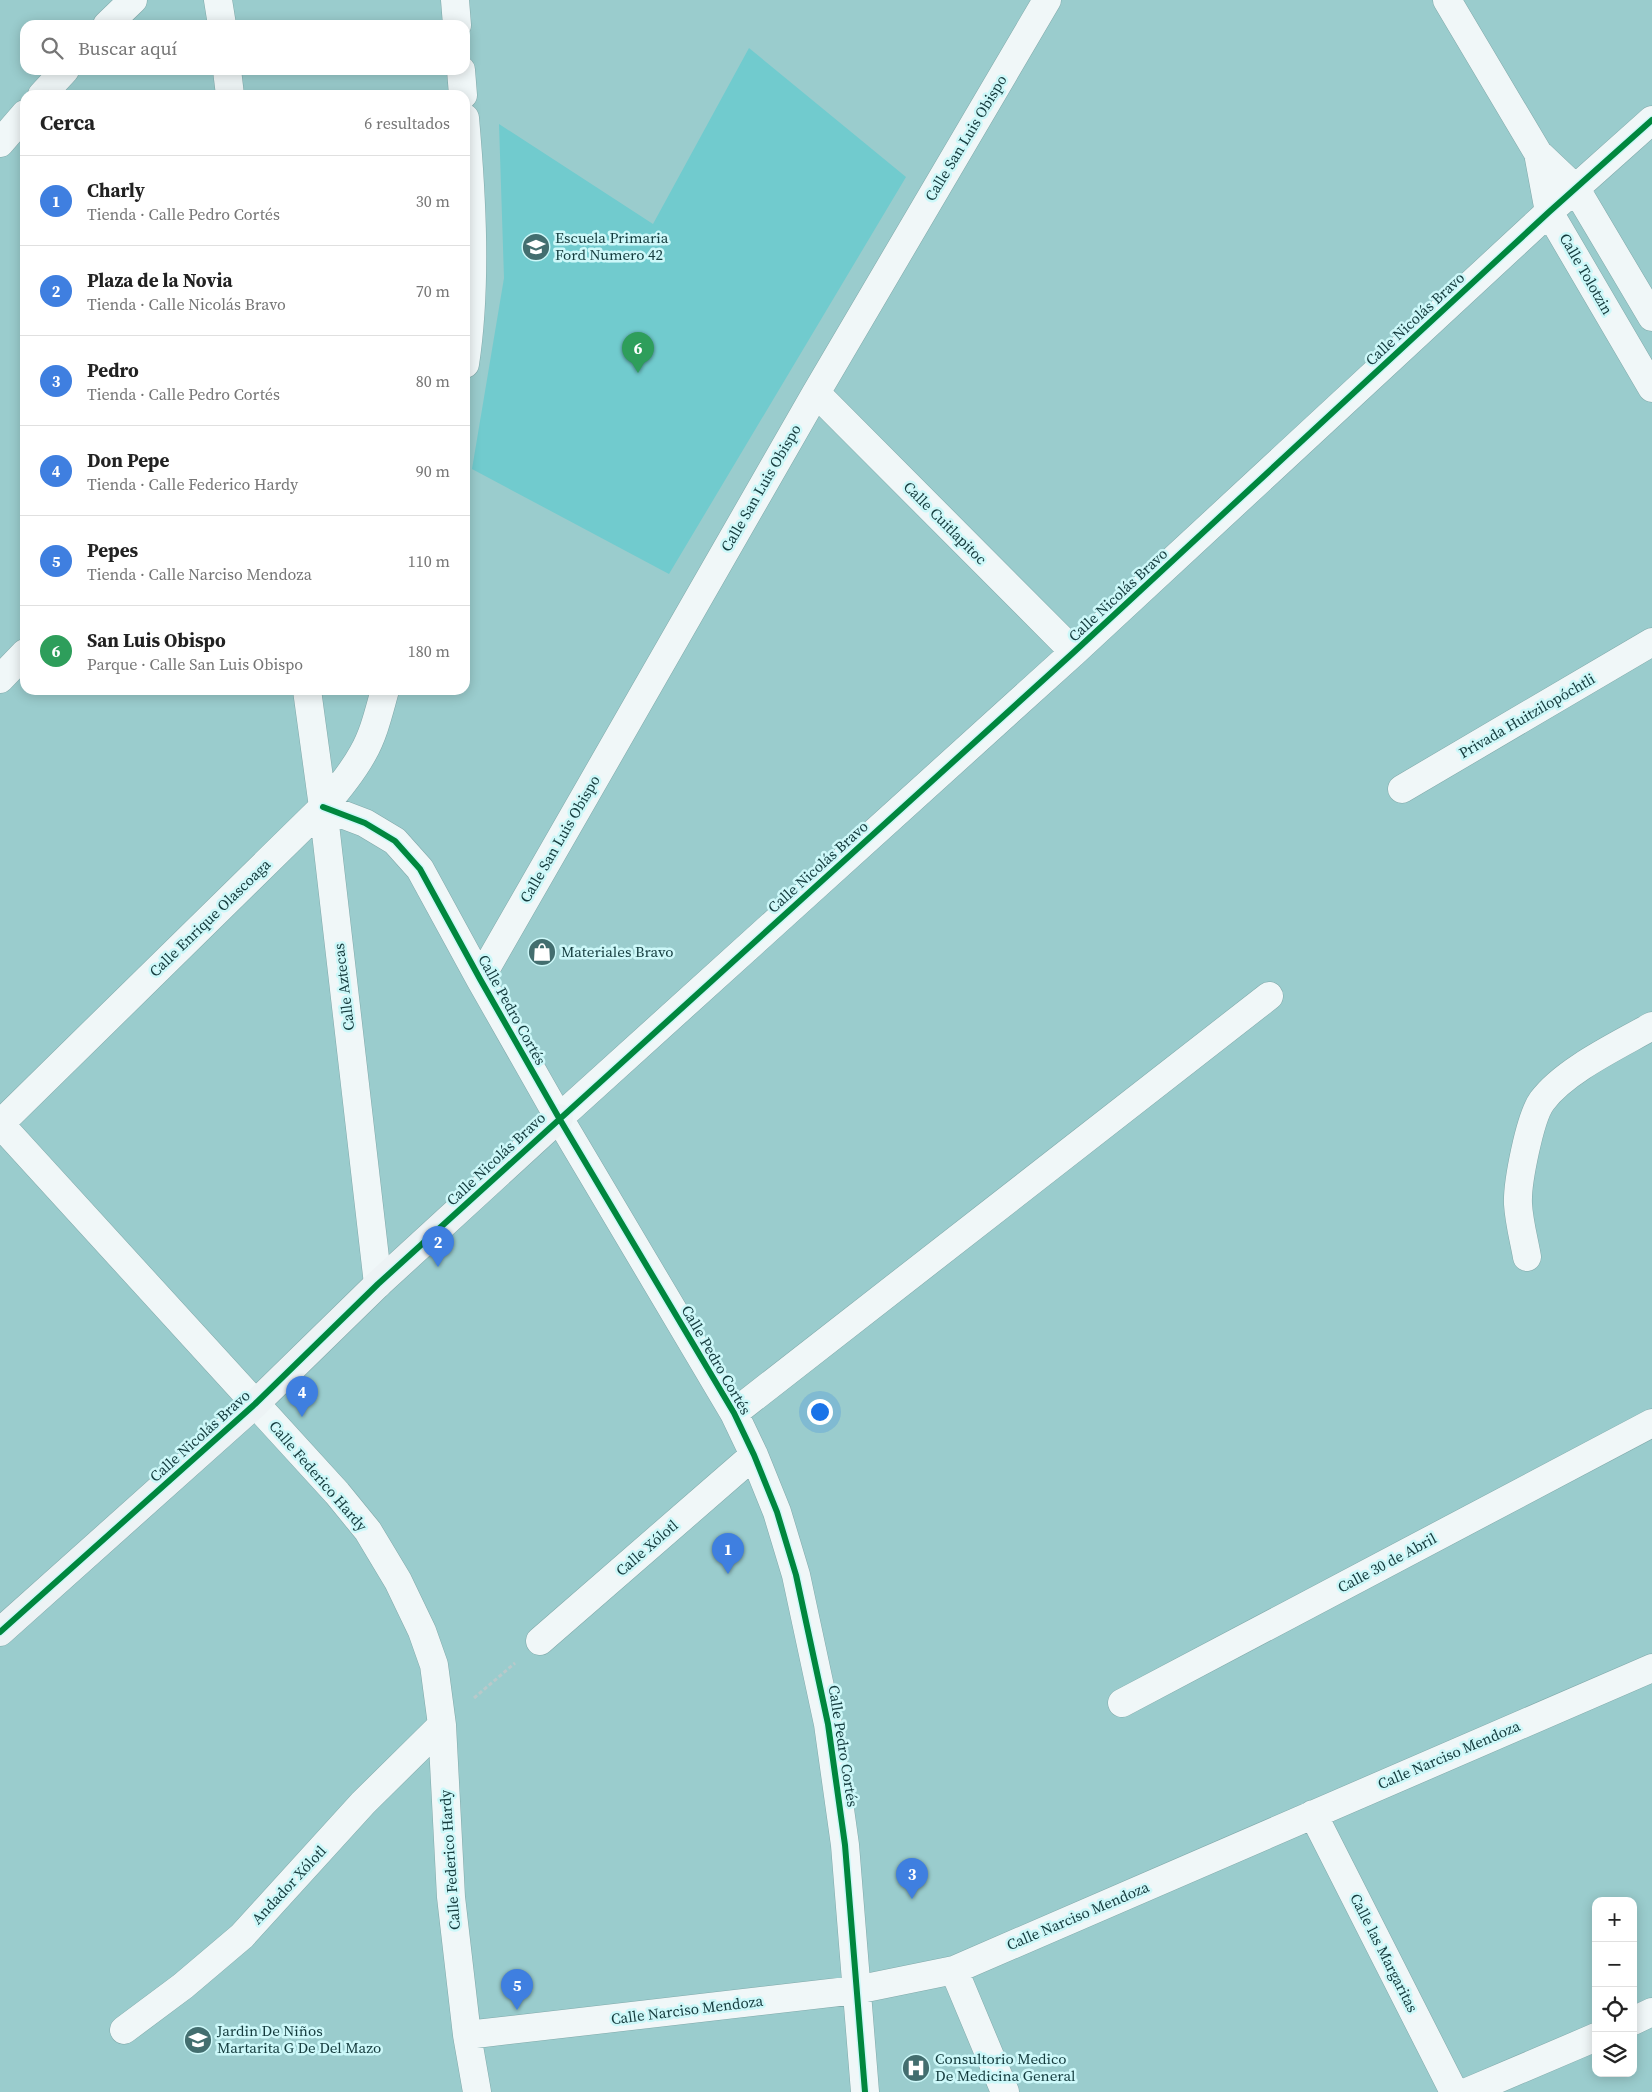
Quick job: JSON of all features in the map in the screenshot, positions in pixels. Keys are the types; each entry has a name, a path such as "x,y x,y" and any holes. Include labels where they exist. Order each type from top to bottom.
{"street":[{"path":"112,20 133,0"},
{"path":"218,0 221,20"},
{"path":"455,0 457,20"},
{"name":"Calle San Luis Obispo","path":"480,979 816,393 1047,0"},
{"name":"Calle Tolotzin","path":"1447,0 1538,153 1576,189 1652,317"},
{"path":"47,90 60,75"},
{"path":"228,75 229,90"},
{"path":"461,75 463,90"},
{"path":"0,142 20,120"},
{"name":"Calle Nicolás Bravo","path":"0,1632 255,1404 378,1284 1074,652 1549,212 1652,120"},
{"name":"Calle Tolotzin","path":"1538,153 1549,212 1652,388"},
{"path":"470,209 472,245 470,306"},
{"name":"Calle Cuitlapitoc","path":"816,393 1074,652"},
{"name":"Privada Huitzilopóchtli","path":"1402,789 1652,642"},
{"path":"0,679 20,658"},
{"name":"Calle Aztecas","path":"308,695 323,807 378,1284"},
{"name":"Calle Enrique Olascoaga","path":"0,1124 323,807 348,778 364,753 384,695"},
{"name":"Calle Pedro Cortés","path":"323,807 365,823 395,841 420,869 559,1118 734,1413 754,1455 777,1512 796,1574 828,1724 845,1845 865,2092"},
{"path":"734,1413 1269,996"},
{"path":"1527,1257 1518,1204 1526,1145 1541,1102 1581,1068 1652,1026"},
{"name":"Calle Federico Hardy","path":"0,1124 337,1493 368,1531 398,1581 422,1631 434,1665 442,1725 451,1896 467,2035 477,2092"},
{"name":"Calle 30 de Abril","path":"1122,1703 1652,1423"},
{"name":"Calle Xólotl","path":"540,1641 754,1455"},
{"name":"Calle Narciso Mendoza","path":"467,2035 856,1990 954,1970 1652,1668"},
{"name":"Andador Xólotl","path":"124,2030 183,1986 242,1936 363,1803 442,1725"},
{"name":"Calle las Margaritas","path":"1313,1814 1454,2092"},
{"path":"954,1970 1005,2092"},
{"path":"1637,2018 1652,2012"},
{"path":"1467,2092 1592,2039"}],"path":[{"path":"442,1725 540,1641"}],"shaded area":[{"path":"749,48 906,177 669,574 472,469 504,278 499,124 653,224"}],"cycle path":[{"path":"0,1632 255,1404 378,1284 1074,652 1549,212 1652,120"},
{"path":"323,807 365,823 395,841 420,869 559,1118 734,1413 754,1455 777,1512 796,1575 828,1724 845,1845 865,2092"}],"place":[{"name":"Escuela Primaria Ford Numero 42","path":"536,247"},
{"name":"San Luis Obispo","path":"638,373"},
{"name":"Materiales Bravo","path":"542,952"},
{"name":"Plaza de la Novia","path":"438,1267"},
{"name":"Don Pepe","path":"302,1417"},
{"name":"Charly","path":"728,1574"},
{"name":"Pedro","path":"912,1899"},
{"name":"Pepes","path":"517,2010"},
{"name":"Jardin De Niños Martarita G De Del Mazo","path":"198,2040"},
{"name":"Consultorio Medico De Medicina General","path":"916,2068"}]}
